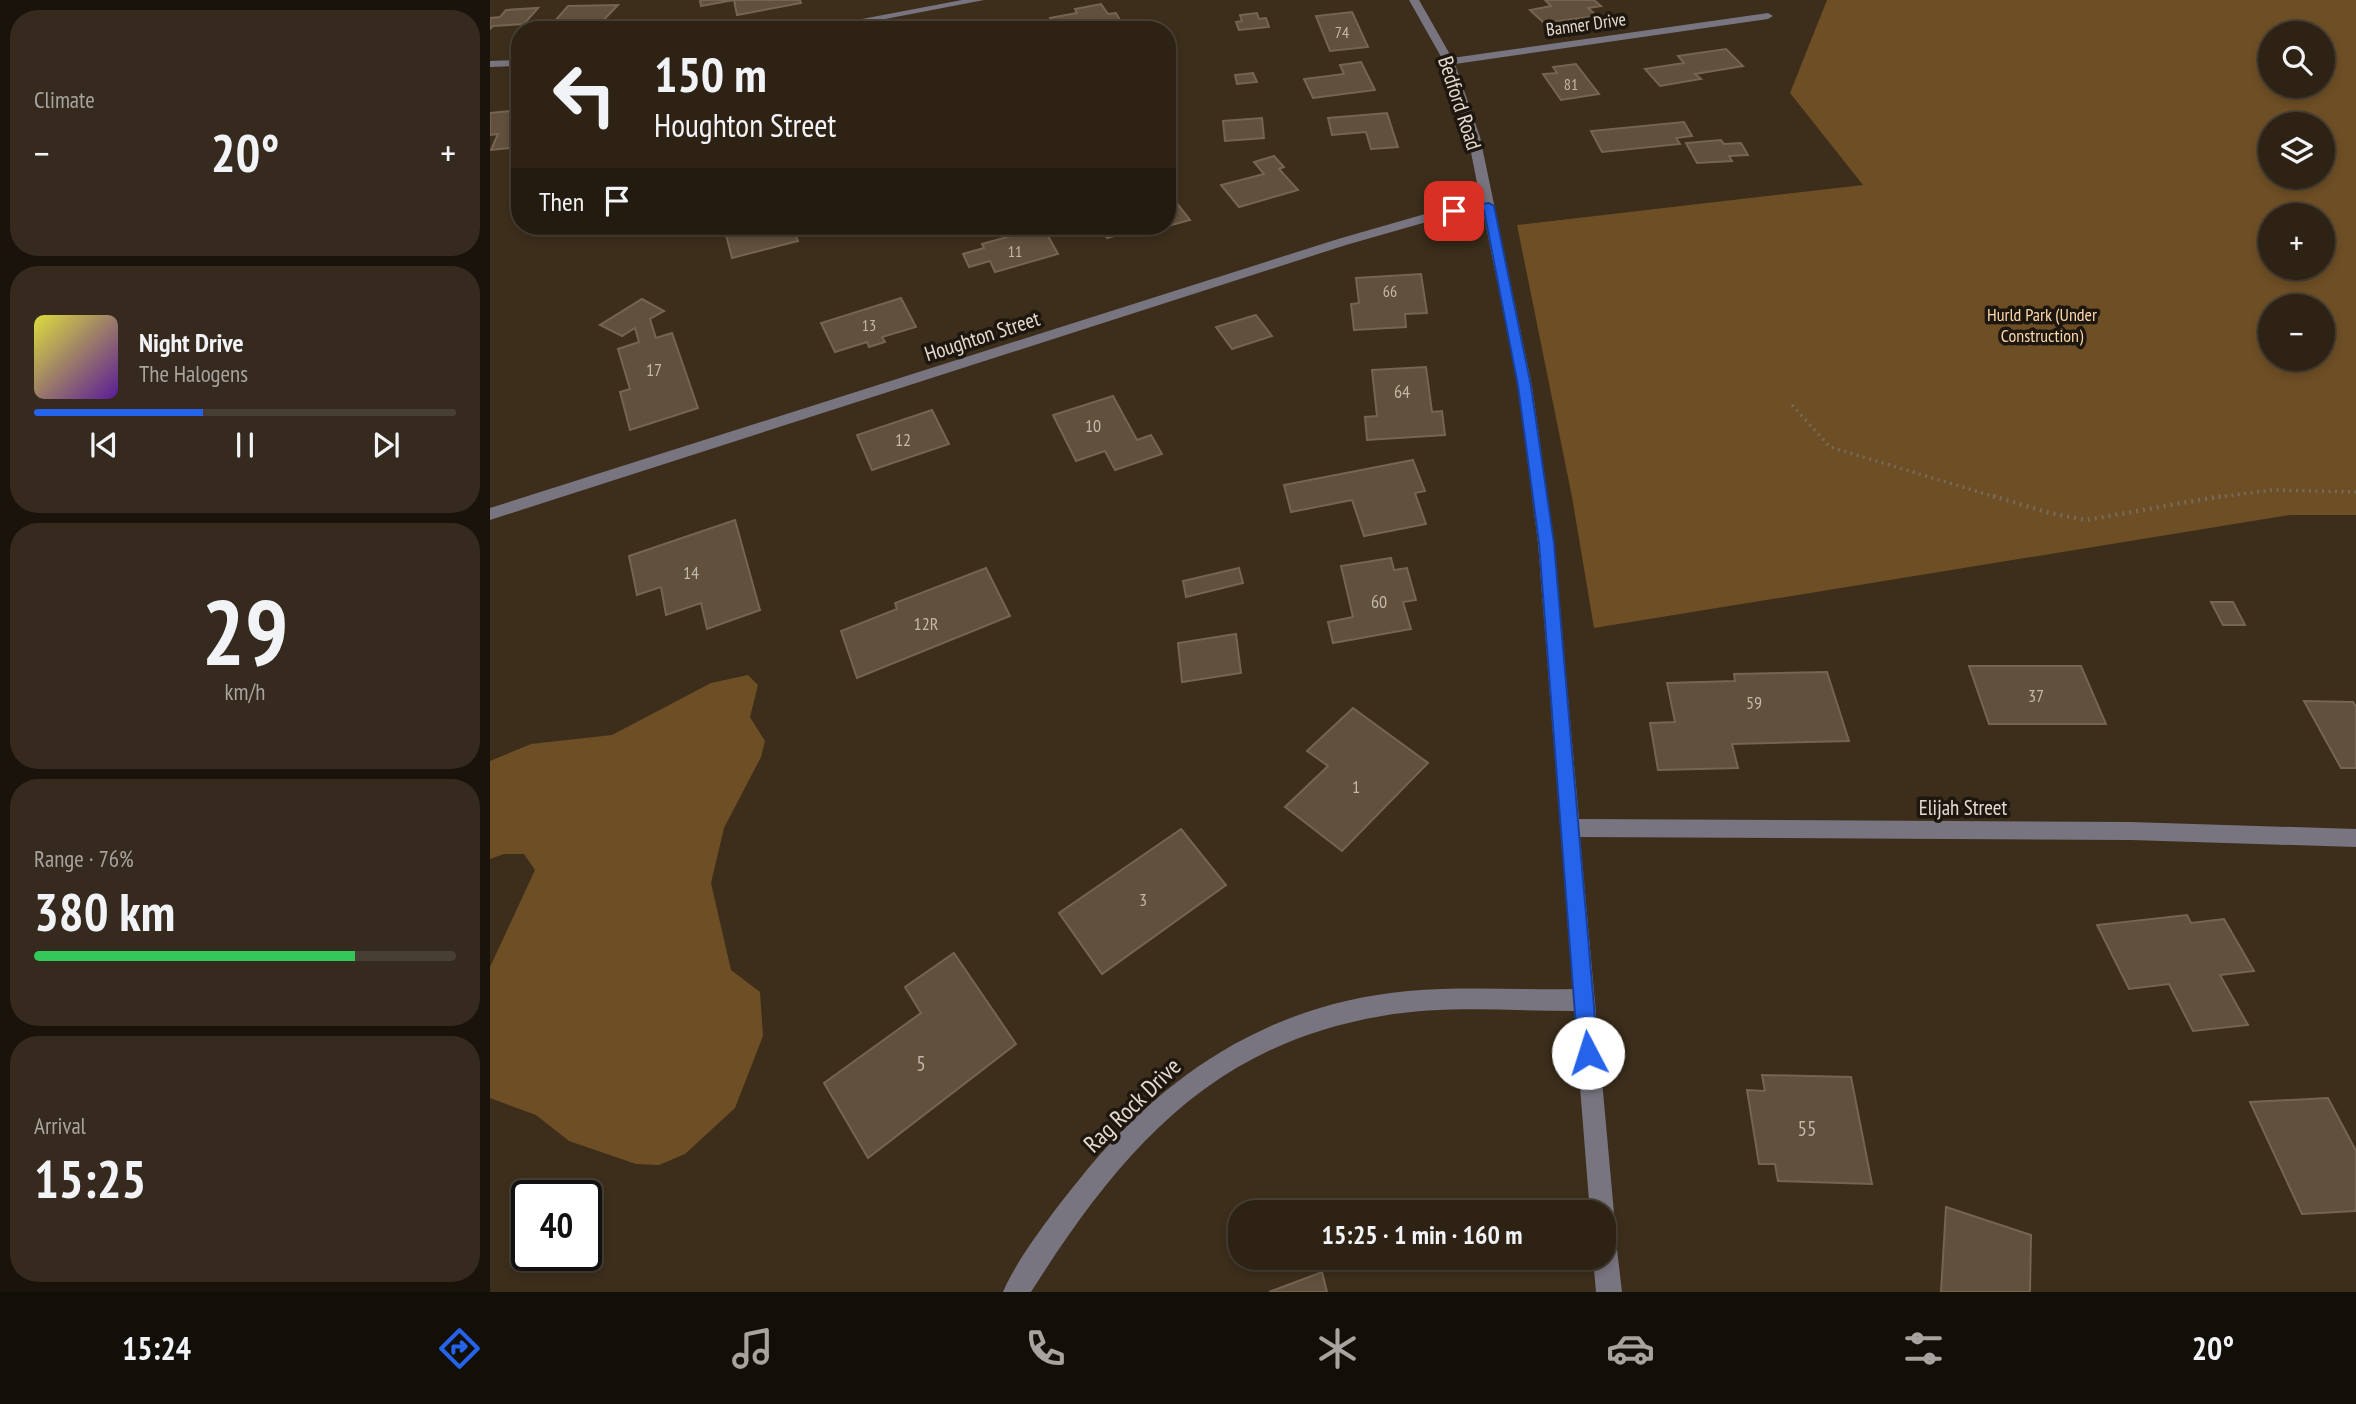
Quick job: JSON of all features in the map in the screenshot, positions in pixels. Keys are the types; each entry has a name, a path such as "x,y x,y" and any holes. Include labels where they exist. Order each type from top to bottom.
{"street":[{"path":"860,21 978,0"},
{"name":"Bedford Road","path":"1414,0 1449,62 1474,137 1514,329 1536,462 1546,543 1601,1200"},
{"name":"Banner Drive","path":"1449,62 1768,16"},
{"path":"490,64 511,63"},
{"name":"Houghton Street","path":"490,514 1342,242 1443,213 1489,206"},
{"name":"Elijah Street","path":"1570,828 2131,831 2356,838"},
{"name":"Rag Rock Drive","path":"1016,1292 1077,1201 1130,1136 1168,1101 1209,1069 1250,1046 1295,1026 1336,1013 1385,1004 1583,1000"},
{"path":"1607,1270 1609,1292"}],"path":[{"path":"1792,405 1830,447 2050,513 2082,520 2272,490 2356,492"}],"green space":[{"name":"Hurld Park (Under Construction)","path":"1827,0 2356,0 2356,515 2290,515 1594,628 1572,497 1517,225 1863,185 1790,93"},
{"path":"748,675 758,685 750,717 765,741 761,757 724,828 711,883 731,970 760,992 763,1036 735,1108 685,1154 659,1165 636,1164 569,1141 536,1115 490,1098 490,967 535,870 524,854 504,854 490,859 490,761 531,744 612,735 711,683"}],"building":[{"path":"700,0 734,0 701,6"},
{"path":"734,0 800,0 801,3 737,15"},
{"path":"1545,0 1594,0 1601,6 1588,8 1597,16 1544,23 1530,10 1551,6"},
{"path":"1101,4 1108,14 1116,13 1121,21 1052,21 1050,18 1077,13 1075,9"},
{"path":"618,5 603,21 555,21 568,6"},
{"path":"538,8 527,21 511,21 511,25 493,26 490,29 490,18 500,17 506,10"},
{"path":"1352,12 1368,47 1330,51 1316,16"},
{"path":"1257,13 1259,19 1266,18 1269,27 1239,30 1236,22 1242,21 1240,15"},
{"path":"1726,49 1743,66 1695,74 1701,79 1660,86 1645,69 1684,63 1678,56"},
{"path":"1361,62 1375,90 1313,98 1304,79 1344,74 1340,65"},
{"path":"1576,64 1599,94 1561,100 1543,74 1557,73 1553,67"},
{"path":"1253,73 1257,82 1237,84 1235,75"},
{"path":"511,111 511,148 491,150 498,134 490,135 490,113"},
{"path":"1387,113 1398,147 1371,149 1366,132 1332,135 1328,118"},
{"path":"1262,118 1264,138 1225,141 1223,121"},
{"path":"1684,122 1692,136 1676,138 1680,144 1602,152 1591,131"},
{"path":"1721,140 1724,144 1741,143 1748,155 1729,156 1732,161 1697,163 1686,143"},
{"path":"1274,156 1284,167 1279,169 1298,190 1239,207 1221,185 1264,174 1254,162"},
{"path":"1176,202 1190,220 1176,224"},
{"path":"726,235 796,235 798,241 732,258"},
{"path":"1014,235 1047,235 1058,254 995,272 990,261 969,267 963,254 984,248 982,244"},
{"path":"1421,274 1427,313 1405,314 1406,327 1354,330 1351,304 1359,303 1356,278"},
{"path":"901,298 916,327 882,337 885,342 869,347 867,342 835,352 821,323"},
{"path":"642,299 664,311 650,319 656,338 672,333 698,408 630,430 620,392 630,389 618,349 639,342 635,328 622,336 600,325"},
{"path":"1256,315 1272,336 1232,349 1216,327"},
{"path":"1426,367 1432,412 1442,411 1445,435 1367,440 1365,417 1377,416 1372,370"},
{"path":"1113,396 1137,440 1151,435 1162,454 1115,470 1105,451 1076,461 1053,415"},
{"path":"932,410 949,444 872,470 857,435"},
{"path":"1413,460 1425,491 1415,493 1426,524 1364,536 1352,500 1291,512 1284,485"},
{"path":"735,520 760,610 707,629 701,603 666,615 661,587 637,595 629,556"},
{"path":"1391,558 1394,570 1407,568 1416,600 1403,602 1411,629 1333,643 1328,622 1353,617 1341,566"},
{"path":"986,568 1010,616 857,678 841,631 897,609 895,603"},
{"path":"1239,568 1243,583 1186,597 1183,581"},
{"path":"2211,602 2233,602 2245,625 2223,625"},
{"path":"1236,634 1241,673 1182,682 1178,643"},
{"path":"1969,666 2081,666 2106,724 1989,724"},
{"path":"1827,672 1849,741 1732,744 1738,768 1658,770 1650,723 1675,722 1667,683 1735,681 1734,674"},
{"path":"2304,701 2353,702 2356,707 2356,768 2341,768"},
{"path":"1353,708 1428,763 1342,851 1285,807 1328,766 1307,751"},
{"path":"1181,829 1226,885 1102,974 1059,913"},
{"path":"2187,915 2191,923 2224,919 2254,971 2220,975 2248,1025 2193,1031 2169,984 2129,989 2097,925"},
{"path":"954,953 1016,1044 868,1158 824,1083 921,1013 905,987"},
{"path":"1762,1075 1851,1077 1872,1184 1778,1181 1775,1164 1759,1164 1747,1090 1765,1091"},
{"path":"2328,1098 2356,1151 2356,1211 2302,1214 2250,1102"},
{"path":"1946,1207 2031,1235 2030,1292 1941,1292"},
{"path":"1322,1272 1327,1292 1269,1292"}],"route":[{"path":"1454,211 1489,206 1525,386 1546,543 1588,1053"}]}
